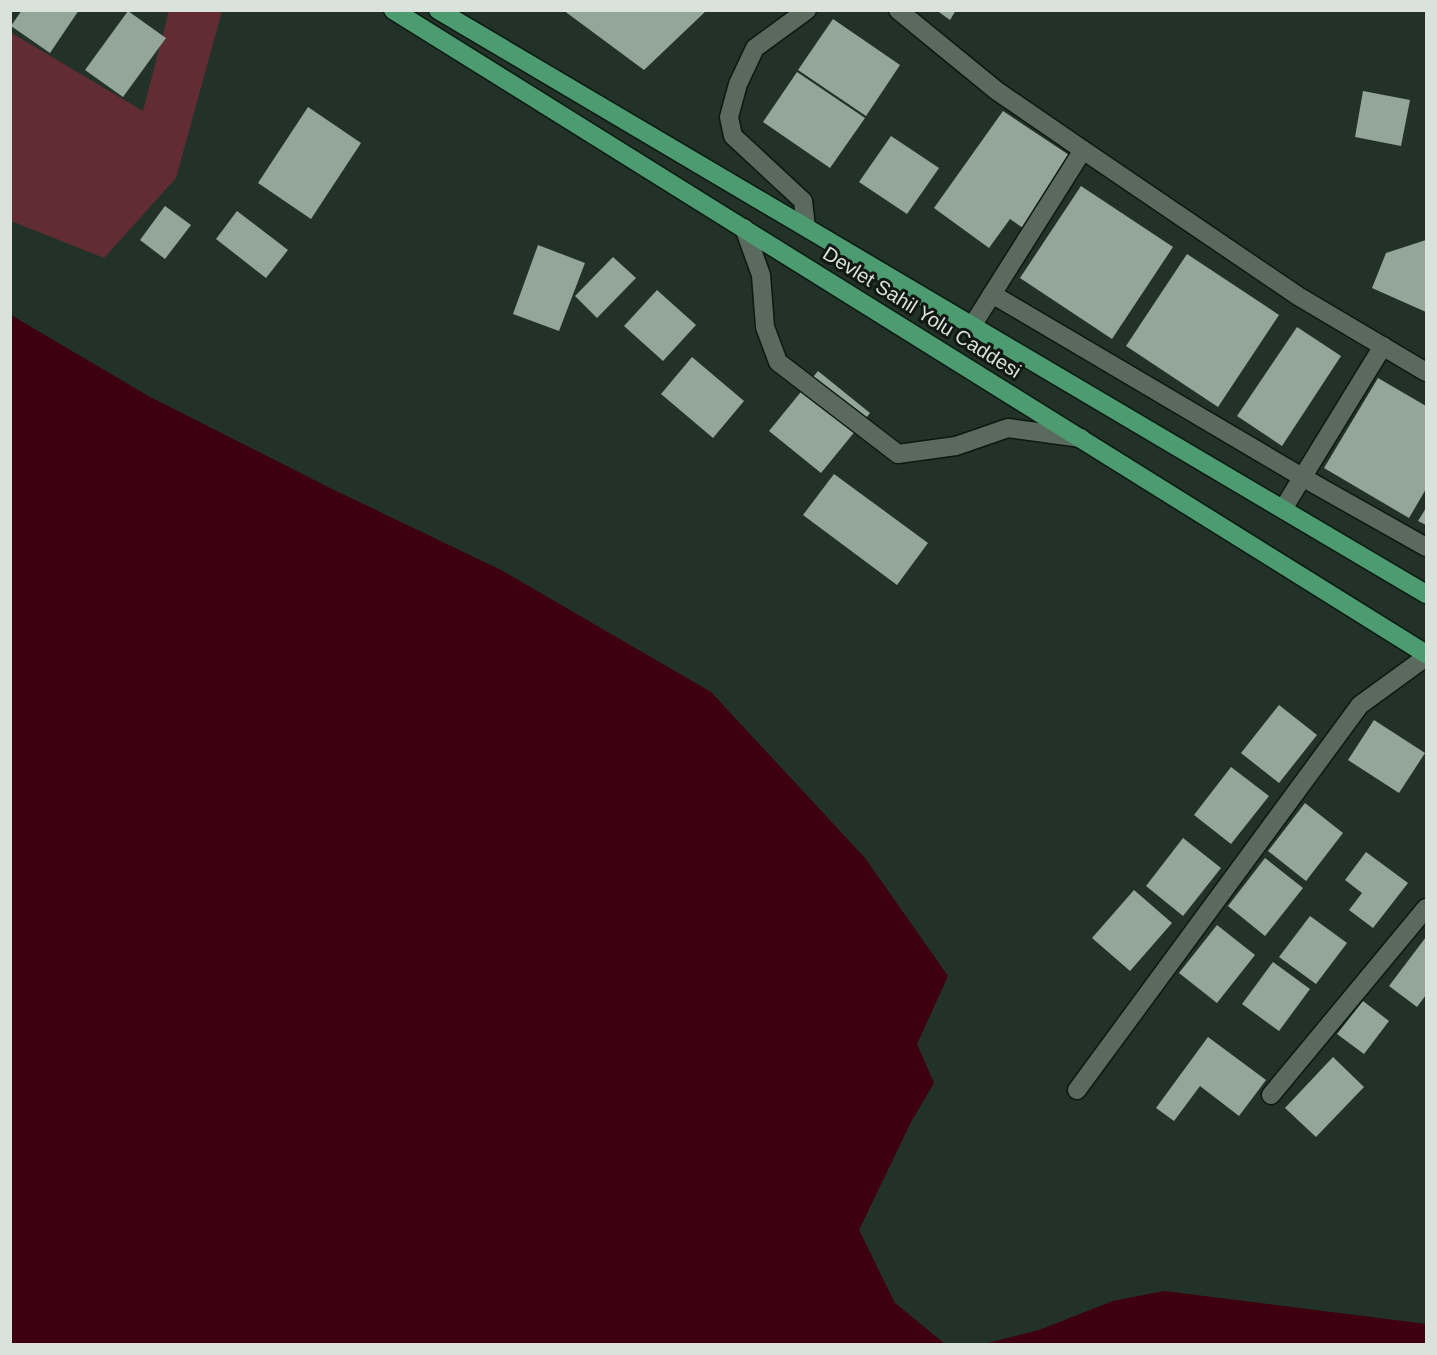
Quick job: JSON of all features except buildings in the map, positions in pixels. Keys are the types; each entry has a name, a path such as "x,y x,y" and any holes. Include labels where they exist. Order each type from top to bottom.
{"main road":[{"name":"Devlet Sahil Yolu Caddesi","path":"393,10 1426,655"},
{"name":"Devlet Sahil Yolu Caddesi","path":"438,10 1426,594"}],"street":[{"path":"806,228 803,201 734,135 729,117 738,84 755,48 807,10"},
{"path":"898,10 997,91 1083,150 1298,296 1426,372"},
{"path":"972,326 1083,150"},
{"path":"744,228 761,275 765,327 778,362 898,454 956,446 1008,428 1080,438"},
{"path":"992,294 1302,477 1426,546"},
{"path":"1283,509 1383,346"},
{"path":"1077,1090 1360,705 1426,655"},
{"path":"1270,1095 1426,908"}],"shaded area":[{"path":"169,11 222,11 176,178 104,258 11,221 10,32 143,111"},
{"path":"11,315 150,397 332,489 501,570 711,692 865,858 948,976 917,1044 934,1083 911,1122 859,1230 895,1303 945,1344 11,1344"},
{"path":"1164,1291 1426,1324 1426,1344 984,1344 1039,1330 1113,1301"}]}
